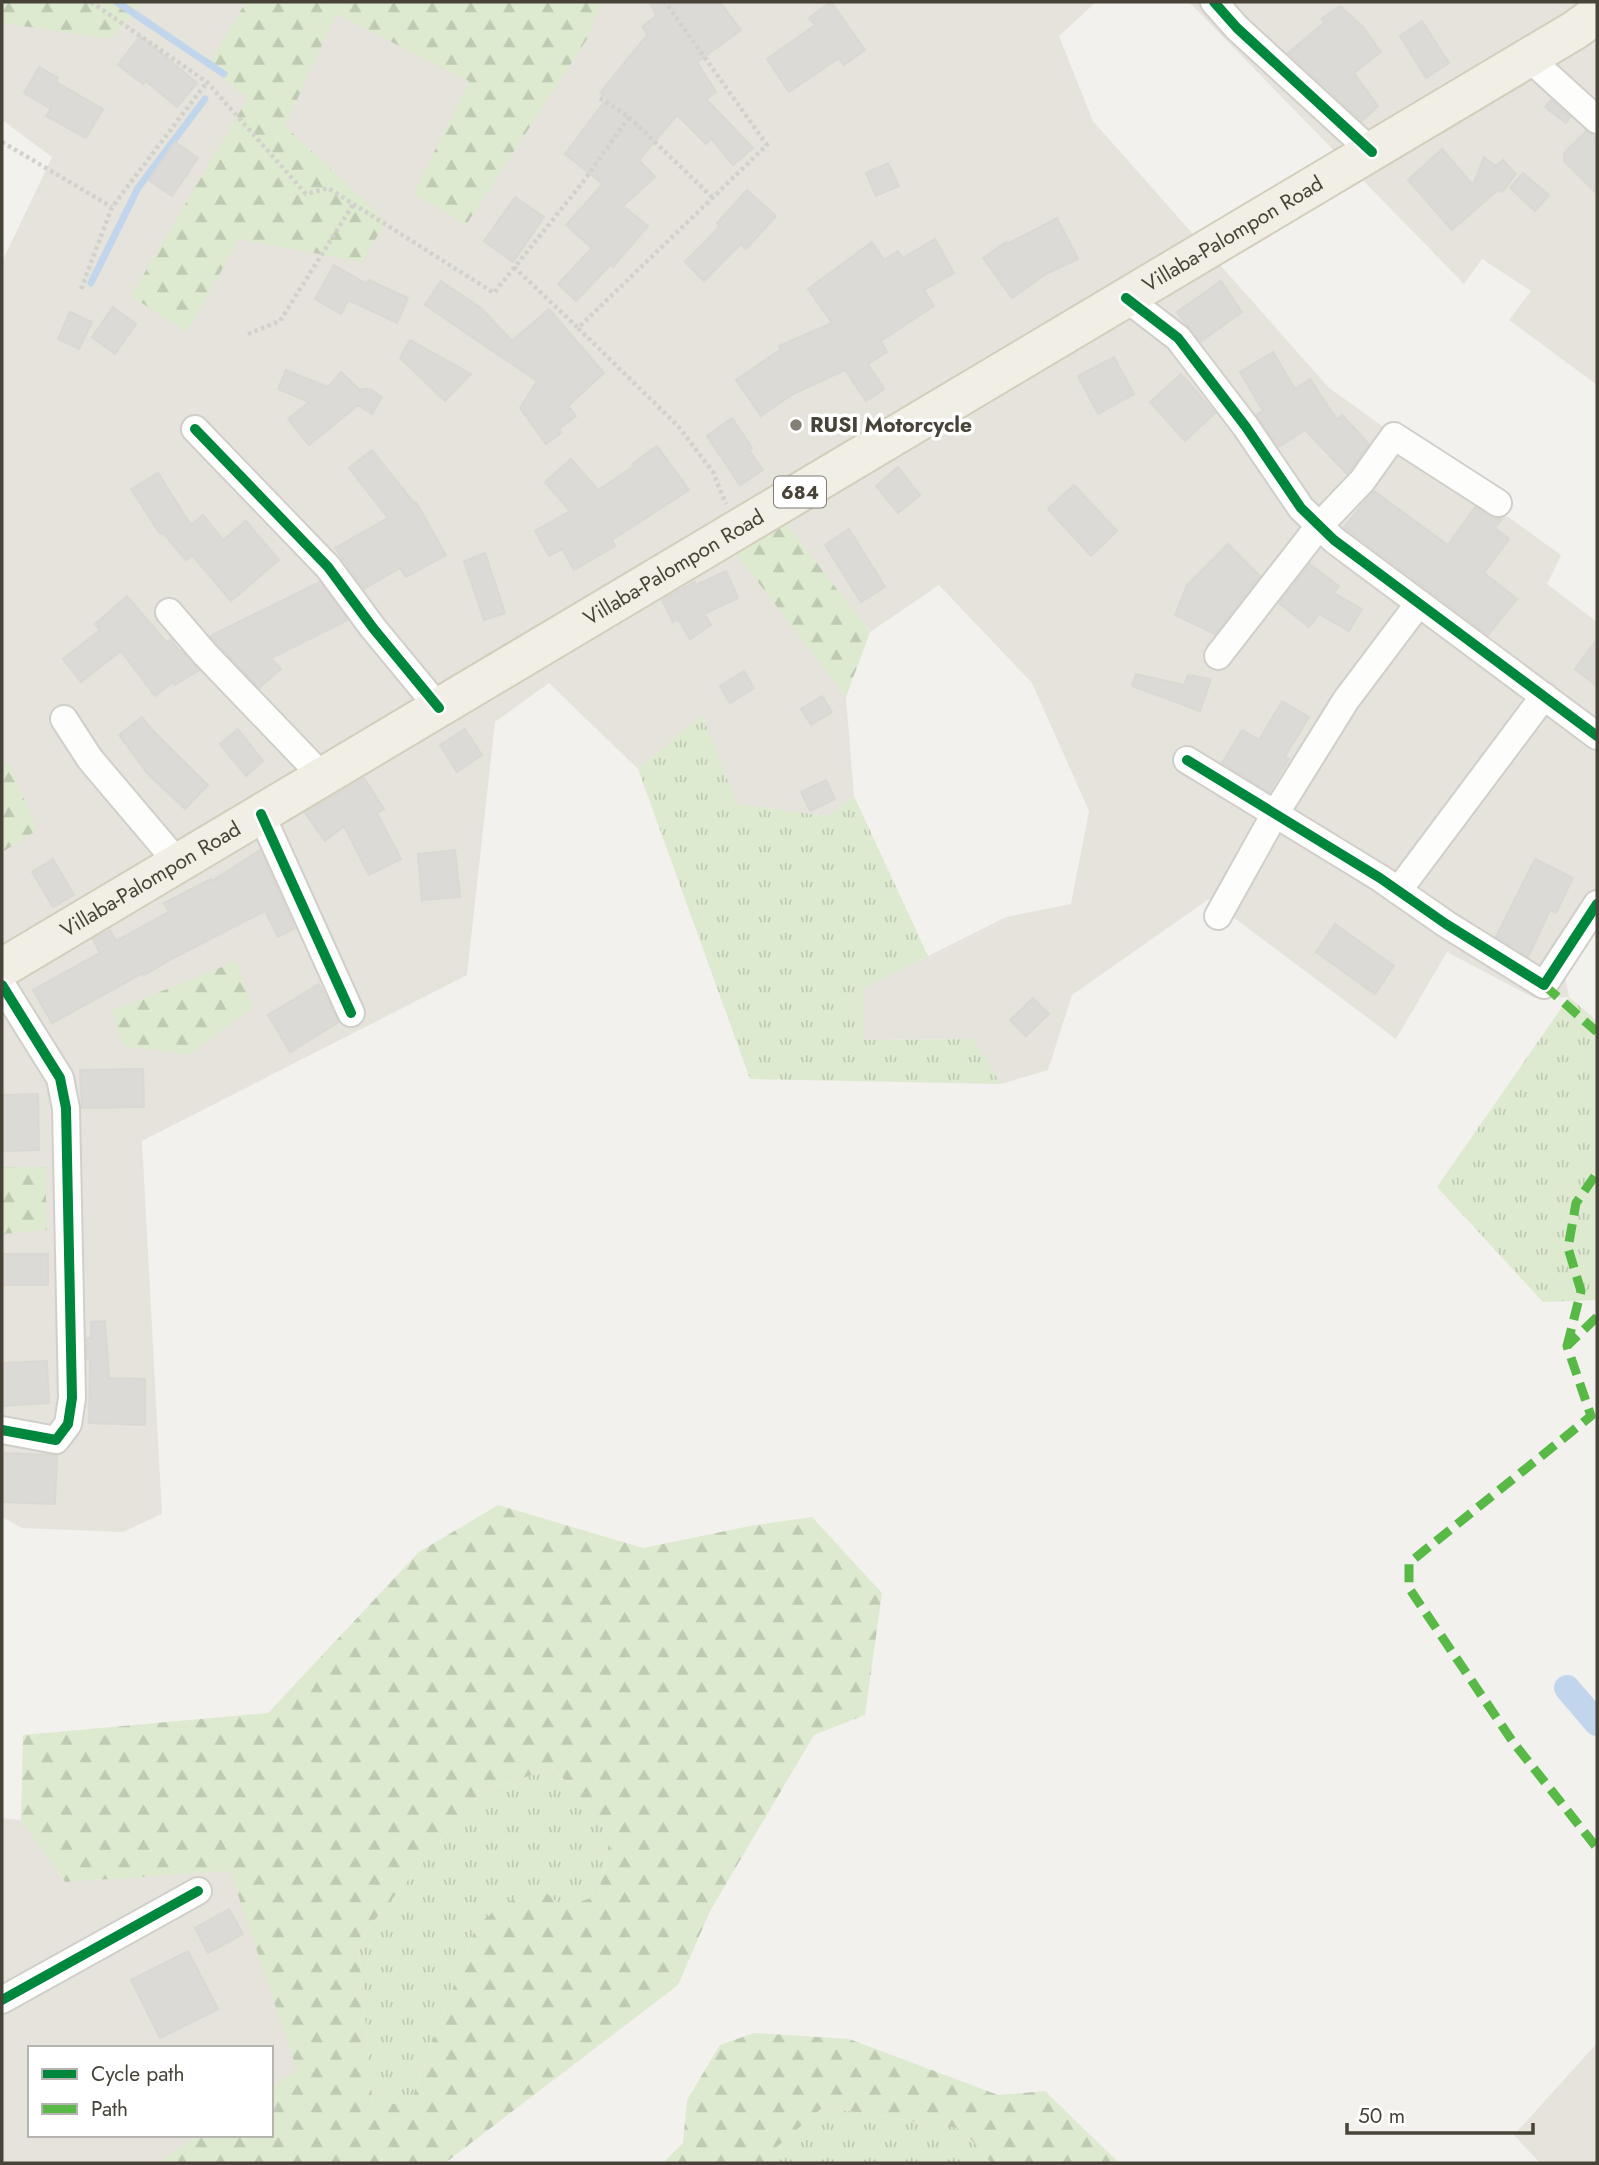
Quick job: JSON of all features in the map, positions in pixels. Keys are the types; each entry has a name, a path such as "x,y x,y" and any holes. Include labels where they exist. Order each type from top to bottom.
{"main road":[{"name":"Villaba-Palompon Road","path":"2,968 1529,58 1597,14"}],"street":[{"path":"1214,2 1237,28 1371,152"},
{"path":"1529,58 1597,120"},
{"path":"1126,298 1178,338 1246,427 1301,509 1334,540 1597,736"},
{"path":"195,429 328,567 373,628 439,708"},
{"path":"1218,656 1320,526 1362,481 1394,436 1498,503"},
{"path":"1218,916 1275,814 1346,700 1419,603"},
{"path":"169,612 205,654 323,777"},
{"path":"1398,891 1544,696"},
{"path":"64,719 90,759 178,863"},
{"path":"1187,760 1544,985 1597,904"},
{"path":"261,814 351,1013"},
{"path":"2,985 60,1078 66,1108 72,1398 68,1424 56,1440 2,1430"},
{"path":"2,2000 198,1891"}],"path":[{"path":"91,2 207,82 306,194 328,188 494,293 583,181 629,117"},
{"path":"578,328 766,145 668,6"},
{"path":"80,289 112,206 207,82"},
{"path":"600,98 629,117 712,197"},
{"path":"2,142 112,206"},
{"path":"248,334 280,321 354,203"},
{"path":"514,267 678,426 713,472 736,531"}],"shaded area":[{"path":"2,2 1096,2 1059,36 1093,121 1328,387 1561,555 1547,584 1597,622 1597,926 1565,976 1569,997 1534,998 1447,952 1396,1039 1209,899 1072,995 1048,1070 1001,1084 973,1039 864,1040 864,988 1006,917 1071,904 1089,811 1032,683 939,585 870,632 785,522 737,553 846,697 854,796 827,816 737,804 701,716 638,769 549,683 495,722 467,975 142,1141 162,1514 123,1532 22,1528 2,1517 2,262 52,157 2,120"},
{"path":"1189,2 1597,2 1597,385 1509,320 1531,291 1482,259 1464,284"},
{"path":"2,1818 21,1820 65,1882 230,1870 297,2070 273,2087 273,2046 28,2046 28,2137 197,2137 157,2163 2,2163"},
{"path":"1597,2043 1597,2163 1540,2163 1514,2135"}],"green space":[{"path":"2,2 143,2 110,39 2,23"},
{"path":"246,2 602,2 587,39 466,225 414,193 469,81 336,14 285,126 386,221 362,262 239,239 187,332 131,296 248,98 207,66"},
{"path":"785,522 870,632 846,697 736,553"},
{"path":"702,715 737,804 827,816 854,796 928,956 864,988 864,1040 973,1039 1001,1084 750,1079 638,769"},
{"path":"9,764 37,830 4,851 2,765"},
{"path":"237,961 252,1008 189,1054 123,1046 112,1011"},
{"path":"1569,997 1597,1021 1597,1300 1543,1302 1437,1187"},
{"path":"2,1167 45,1167 47,1230 2,1234"},
{"path":"498,1505 643,1548 750,1526 812,1517 882,1593 865,1715 814,1735 710,1911 678,1985 445,2163 157,2163 197,2137 273,2137 273,2087 297,2070 230,1871 65,1882 21,1820 23,1735 268,1713 419,1552","holes":["554,1768 611,1834 598,1895 564,1908 536,1884 477,1924 411,2101 373,2107 358,1940 482,1791"]},
{"path":"554,1768 611,1834 598,1895 565,1908 477,1924 411,2101 373,2108 358,1940 482,1791"},
{"path":"754,2033 849,2039 998,2095 1045,2091 1119,2163 991,2163 962,2129 823,2107 765,2157 772,2163 663,2163 683,2143 687,2100 720,2045"},
{"path":"823,2107 962,2129 991,2163 772,2163 764,2157"}],"building":[{"path":"650,2 720,2 741,30 697,62 716,92 706,99 753,148 733,165 711,138 706,144 677,115 639,160 655,177 623,206 648,226 613,267 610,265 576,301 558,284 592,248 566,225 603,184 565,154 607,98 600,93 648,34 642,27 656,16"},
{"path":"831,2 865,50 844,65 839,58 789,92 767,59 815,25 809,18"},
{"path":"1340,6 1363,27 1381,52 1354,73 1378,106 1362,121 1288,53 1325,22 1321,19"},
{"path":"1422,21 1449,63 1426,78 1400,36"},
{"path":"140,36 197,83 177,107 146,81 143,84 118,65"},
{"path":"39,67 58,78 56,82 103,109 86,138 46,116 51,109 24,93"},
{"path":"1551,100 1570,117 1566,123 1545,107"},
{"path":"1586,131 1597,139 1597,194 1564,161 1564,153"},
{"path":"175,142 198,158 172,196 149,180"},
{"path":"1442,149 1473,185 1484,157 1496,166 1503,160 1516,174 1502,192 1499,189 1452,230 1408,180"},
{"path":"888,163 899,186 876,196 866,173"},
{"path":"1523,173 1549,195 1535,211 1510,188"},
{"path":"747,190 776,216 746,249 741,244 704,281 685,262 720,226 717,223"},
{"path":"515,197 544,217 513,262 484,241"},
{"path":"1057,218 1078,259 1046,274 1012,298 983,258 1006,242 1007,244"},
{"path":"935,239 954,273 924,290 934,306 881,341 887,352 868,364 884,389 866,401 845,370 793,394 761,416 736,380 781,349 779,346 832,323 808,289 872,242 884,260 898,251 903,258"},
{"path":"334,265 367,284 369,280 408,298 397,323 348,300 341,314 315,299"},
{"path":"441,281 481,308 512,341 549,309 604,373 568,406 576,416 559,429 561,433 546,444 520,408 537,381 425,305"},
{"path":"1221,281 1242,312 1200,342 1177,312"},
{"path":"113,307 136,324 115,354 92,337"},
{"path":"70,312 92,322 79,349 58,339"},
{"path":"410,340 471,374 445,401 400,358"},
{"path":"1273,352 1295,389 1310,379 1337,420 1342,415 1369,444 1347,474 1305,430 1279,447 1256,415 1263,411 1240,372"},
{"path":"1114,357 1134,394 1098,414 1078,376"},
{"path":"286,370 328,387 341,372 361,391 370,389 382,397 372,414 358,405 309,445 288,419 309,402 278,389"},
{"path":"1181,374 1215,413 1185,441 1150,402"},
{"path":"732,418 763,470 740,485 707,436"},
{"path":"657,446 689,490 612,540 615,546 574,570 562,549 549,556 535,531 570,511 545,482 571,459 598,490 634,466 632,464"},
{"path":"372,450 414,503 416,502 446,555 406,577 400,568 364,589 335,548 388,518 349,468"},
{"path":"898,467 920,495 898,513 876,486"},
{"path":"158,473 191,525 203,515 223,540 246,521 279,560 231,601 192,555 186,560 163,533 160,534 131,489"},
{"path":"1074,485 1117,531 1091,556 1048,509"},
{"path":"1374,491 1448,545 1475,507 1490,517 1502,519 1495,528 1509,539 1484,573 1517,599 1488,635 1344,527"},
{"path":"849,529 885,587 861,602 825,545"},
{"path":"1228,544 1260,576 1215,634 1175,615 1187,585"},
{"path":"485,553 505,613 484,620 464,561"},
{"path":"1310,564 1339,586 1334,593 1362,609 1349,631 1319,614 1309,627 1279,603"},
{"path":"726,571 738,598 704,614 711,625 690,639 678,619 673,622 662,600 694,582 696,585"},
{"path":"320,582 348,620 271,658 281,669 259,688 210,636"},
{"path":"127,596 167,643 171,639 179,651 181,650 199,670 175,685 173,682 155,696 121,651 81,682 63,659 100,630 95,624"},
{"path":"1597,639 1597,686 1575,669"},
{"path":"744,671 754,688 730,703 720,686"},
{"path":"1136,674 1184,685 1188,675 1211,679 1200,711 1132,686"},
{"path":"822,696 832,712 811,725 801,709"},
{"path":"1282,701 1309,717 1285,756 1289,759 1269,792 1222,763 1242,730 1259,740"},
{"path":"142,717 208,785 185,809 147,773 119,735"},
{"path":"238,729 263,761 246,776 220,744"},
{"path":"465,729 482,755 457,772 440,745"},
{"path":"364,778 384,809 377,813 401,859 369,875 344,826 325,841 305,813"},
{"path":"826,780 835,799 810,811 801,792"},
{"path":"260,850 295,928 278,937 265,911 52,1023 33,990 100,953 93,939 110,930 116,941 169,912 164,903 211,879 212,881"},
{"path":"455,850 460,897 422,900 418,854"},
{"path":"53,859 74,895 53,907 32,872"},
{"path":"1535,859 1573,878 1556,913 1550,910 1528,957 1496,937"},
{"path":"1335,924 1394,966 1375,994 1316,952"},
{"path":"319,984 339,1022 290,1052 268,1015"},
{"path":"1033,998 1049,1014 1026,1036 1010,1020"},
{"path":"143,1069 144,1107 82,1108 80,1070"},
{"path":"38,1094 39,1150 2,1151 2,1095"},
{"path":"2,1254 48,1254 48,1285 2,1285"},
{"path":"105,1321 109,1378 145,1379 145,1425 89,1423 90,1359 87,1359 87,1338 91,1338 91,1322"},
{"path":"47,1361 49,1403 2,1406 2,1363"},
{"path":"2,1453 57,1455 55,1504 2,1502"},
{"path":"229,1909 243,1934 208,1953 195,1928"},
{"path":"188,1951 218,2009 160,2038 131,1980"}],"waterway":[{"path":"117,2 224,74"},
{"path":"91,283 138,188 205,99"},
{"path":"1567,1688 1597,1723"}],"marked path":[{"path":"1544,985 1597,1032"},
{"path":"1567,1346 1581,1291 1568,1248 1576,1203 1597,1173"},
{"path":"1597,1317 1567,1346 1591,1416 1409,1563 1409,1588 1513,1742 1597,1848"}],"cycle path":[{"path":"1214,2 1237,28 1372,152"},
{"path":"1126,298 1178,338 1246,427 1301,508 1334,540 1597,736"},
{"path":"195,429 328,567 373,628 439,708"},
{"path":"1187,760 1380,878 1446,924 1544,985 1597,904"},
{"path":"261,814 351,1013"},
{"path":"2,985 60,1078 66,1108 72,1398 68,1424 56,1440 2,1430"},
{"path":"2,2000 198,1891"}],"place":[{"name":"RUSI Motorcycle","path":"796,425"}]}
